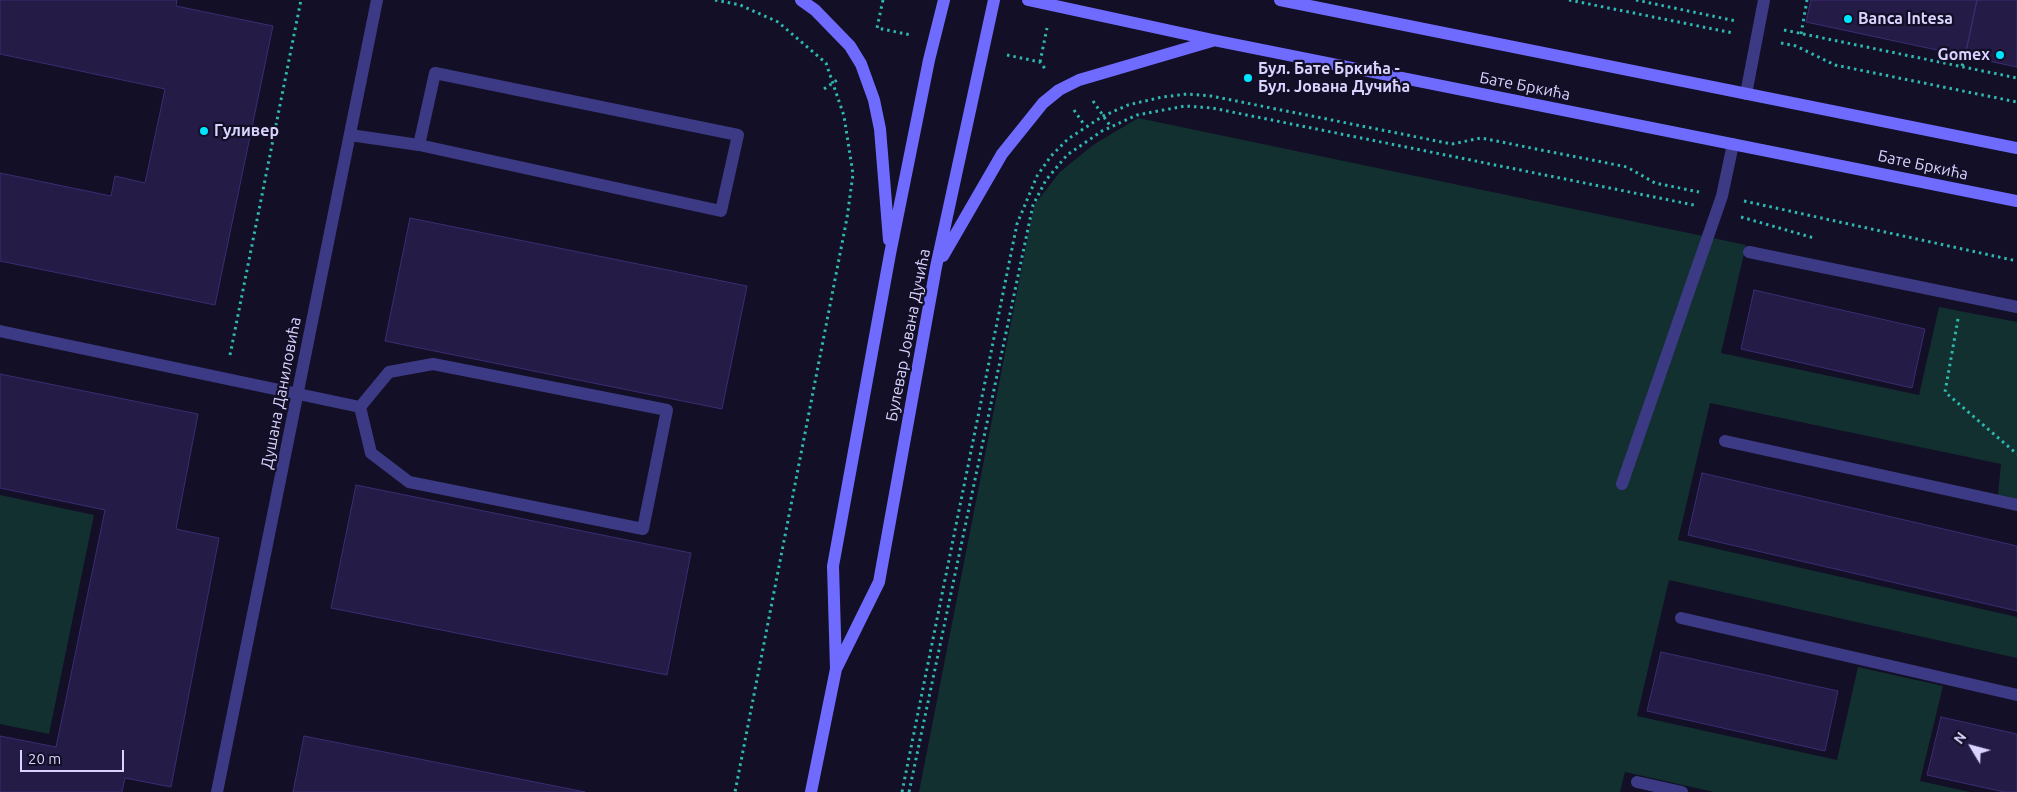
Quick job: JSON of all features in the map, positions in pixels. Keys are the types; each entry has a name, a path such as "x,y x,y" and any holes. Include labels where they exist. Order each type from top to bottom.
{"street":[{"name":"Душана Даниловића","path":"217,792 377,0"},
{"path":"801,0 815,10 850,46 861,64 874,100 880,129 890,254"},
{"name":"Булевар Јована Дучића","path":"811,792 836,669 833,566 890,254 929,60 944,0"},
{"name":"Булевар Јована Дучића","path":"836,669 879,582 936,267 994,0"},
{"name":"Бате Бркића","path":"1028,0 1214,40 2017,201"},
{"path":"1280,0 1327,4 1746,94 2017,148"},
{"path":"1746,94 1764,0"},
{"path":"936,267 1002,154 1043,103 1060,90 1078,80 1214,40"},
{"path":"350,135 419,145 721,211 738,135 435,72 419,145"},
{"path":"1622,484 1722,196 1733,144"},
{"path":"1749,252 2017,307"},
{"path":"0,331 360,407"},
{"path":"433,364 667,410 643,529 409,482 371,453 360,407 389,372 433,364"},
{"path":"1724,441 2017,505"},
{"path":"1681,618 2017,695"},
{"path":"1637,782 1682,792"}],"path":[{"path":"226,378 301,0"},
{"path":"715,0 740,5 778,22 826,63 844,116 853,174 847,218 735,792"},
{"path":"1569,0 1758,32 1801,34 2017,78"},
{"path":"1636,0 1758,32 1796,46 1835,65 2017,102"},
{"path":"1801,34 1807,0"},
{"path":"1962,66 1965,56"},
{"path":"902,792 1016,224 1037,176 1051,156 1085,126 1128,105 1162,97 1187,94 1211,96 1452,144 1481,138 1627,167 1655,183 2017,261"},
{"path":"909,792 1033,205 1056,166 1075,149 1102,131 1137,115 1185,106 1212,108 1717,210 1819,239"},
{"path":"1962,296 1945,392 2017,454"}],"green space":[{"path":"1138,118 1746,245 1721,353 1919,395 1939,307 2017,322 2017,499 1998,495 2001,464 1710,403 1678,540 2017,617 2017,658 1669,580 1637,716 1837,760 1858,667 1943,686 1920,781 1970,792 1714,792 1625,772 1620,792 919,792 1034,205 1060,172 1093,145"},
{"path":"0,495 94,515 49,734 0,724"}],"building":[{"name":"Гуливер","path":"0,0 177,0 176,6 273,26 215,305 0,261 0,173 111,196 115,176 145,183 165,89 0,54"},
{"path":"1811,0 1977,0 1965,56 1806,22"},
{"path":"1977,0 2017,0 2017,67 1965,56"},
{"path":"410,218 747,286 722,409 385,341"},
{"path":"1754,290 1925,329 1912,388 1741,349"},
{"path":"0,374 198,414 176,529 219,538 171,787 125,778 122,792 0,792 0,736 56,747 105,510 0,488"},
{"path":"1702,473 2017,546 2017,611 1688,535"},
{"path":"356,485 691,553 667,675 331,608"},
{"path":"1661,652 1838,691 1825,751 1647,711"},
{"path":"1941,717 2017,734 2017,792 2004,792 1927,775"},
{"path":"304,736 585,792 293,792"}],"place":[{"name":"Banca Intesa","path":"1848,19"},
{"name":"Gomex","path":"2000,55"},
{"name":"Бул. Бате Бркића - Бул. Јована Дучића","path":"1248,78"},
{"name":"Гуливер","path":"204,131"}]}
